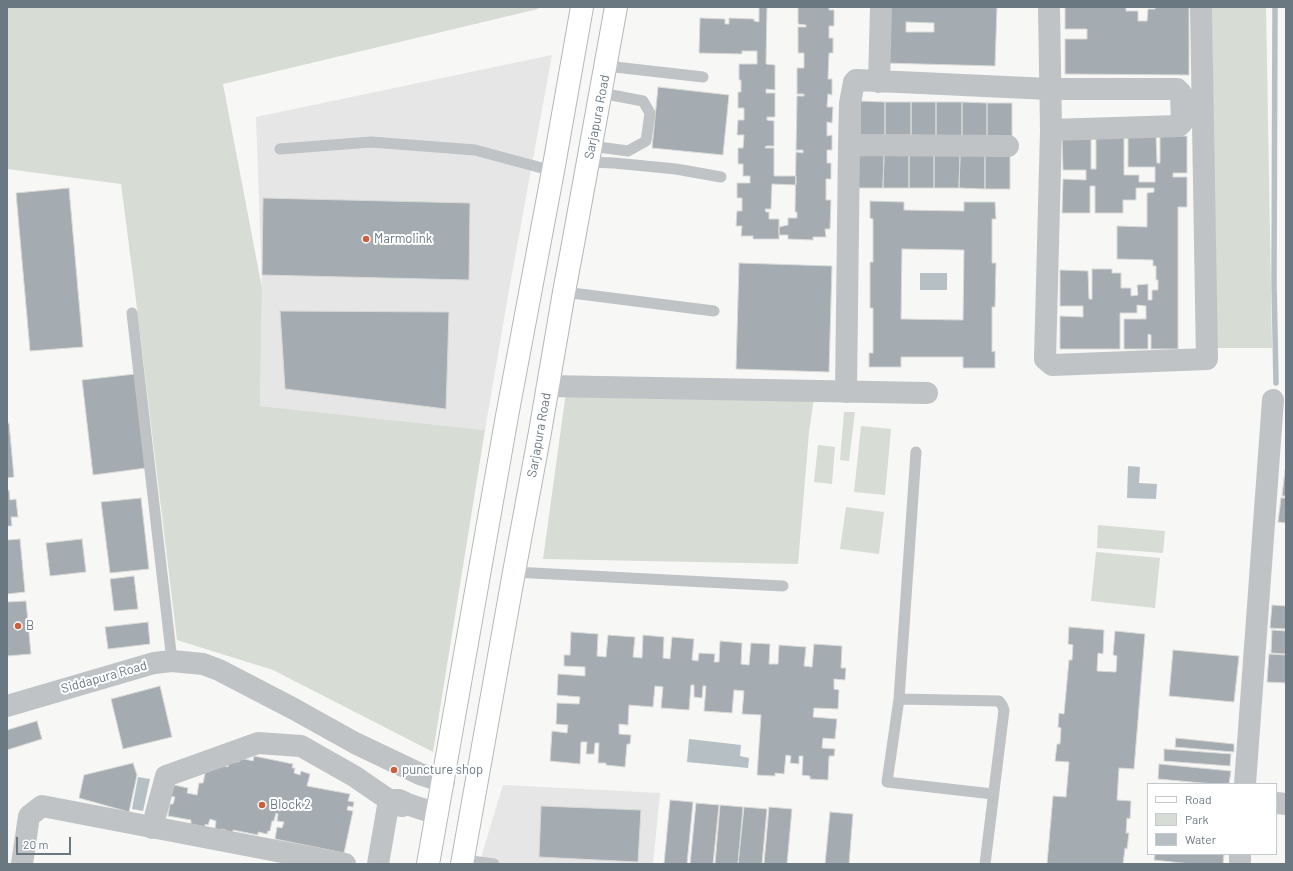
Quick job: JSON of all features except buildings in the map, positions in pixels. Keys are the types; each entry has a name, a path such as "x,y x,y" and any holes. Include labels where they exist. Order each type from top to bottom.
{"main road":[{"path":"428,864 444,782 492,499 582,7"},
{"name":"Sarjapura Road","path":"463,862 616,7"},
{"path":"492,499 526,506"}],"street":[{"path":"879,82 881,7"},
{"path":"1049,7 1050,130 1045,359 1052,365 1207,359 1201,7"},
{"path":"846,392 850,103 854,82 856,80 1049,89 1177,90 1181,93 1182,123 1179,126 1050,130"},
{"path":"849,145 1008,146"},
{"path":"547,386 927,393"},
{"path":"1245,783 1273,400"},
{"name":"Siddapura Road","path":"7,706 136,667 154,663 172,661 203,664 219,670 355,743 420,774 444,782"},
{"path":"152,828 166,776 258,743 301,746 400,802 437,814"},
{"path":"378,864 400,802"},
{"path":"22,864 29,816 42,806 345,864"}],"lane":[{"path":"606,66 703,77"},
{"path":"589,154 628,151 646,141 650,113 643,101 601,93"},
{"path":"280,149 370,142 475,150 553,171"},
{"path":"589,154 614,162 676,168 721,178"},
{"path":"564,292 714,311"},
{"path":"132,313 172,661"},
{"path":"916,452 899,699 887,782 993,794"},
{"path":"514,572 783,586"},
{"path":"899,699 1000,702 1004,710 985,864"},
{"path":"463,862 494,864"}],"shaded area":[{"path":"552,55 485,430 260,406 262,284 256,117"},
{"path":"503,785 660,793 653,864 479,864"}],"green space":[{"path":"7,7 539,7 538,9 223,84 262,288 260,406 485,430 433,752 273,670 177,640 121,184 7,169"},
{"path":"1212,7 1266,7 1272,348 1215,348"},
{"path":"566,392 814,398 809,432 798,564 543,559"},
{"path":"844,412 855,412 849,461 840,460"},
{"path":"861,426 891,429 885,495 854,492"},
{"path":"818,445 835,447 832,484 814,482"},
{"path":"846,507 884,512 879,554 840,549"},
{"path":"1098,525 1165,531 1163,553 1097,548"},
{"path":"1096,552 1160,558 1155,608 1091,601"}],"water":[{"path":"920,273 947,273 947,290 920,290"},
{"path":"1128,466 1140,467 1139,483 1157,484 1156,499 1127,498"},
{"path":"689,739 741,745 740,756 749,758 748,768 687,762"},
{"path":"138,777 150,779 143,811 132,809"}],"waterway":[{"path":"1275,7 1274,282 1276,383"}],"place":[{"name":"Marmolink","path":"366,239"},
{"name":"B","path":"18,626"},
{"name":"puncture shop","path":"394,770"},
{"name":"Block 2","path":"262,805"}]}
